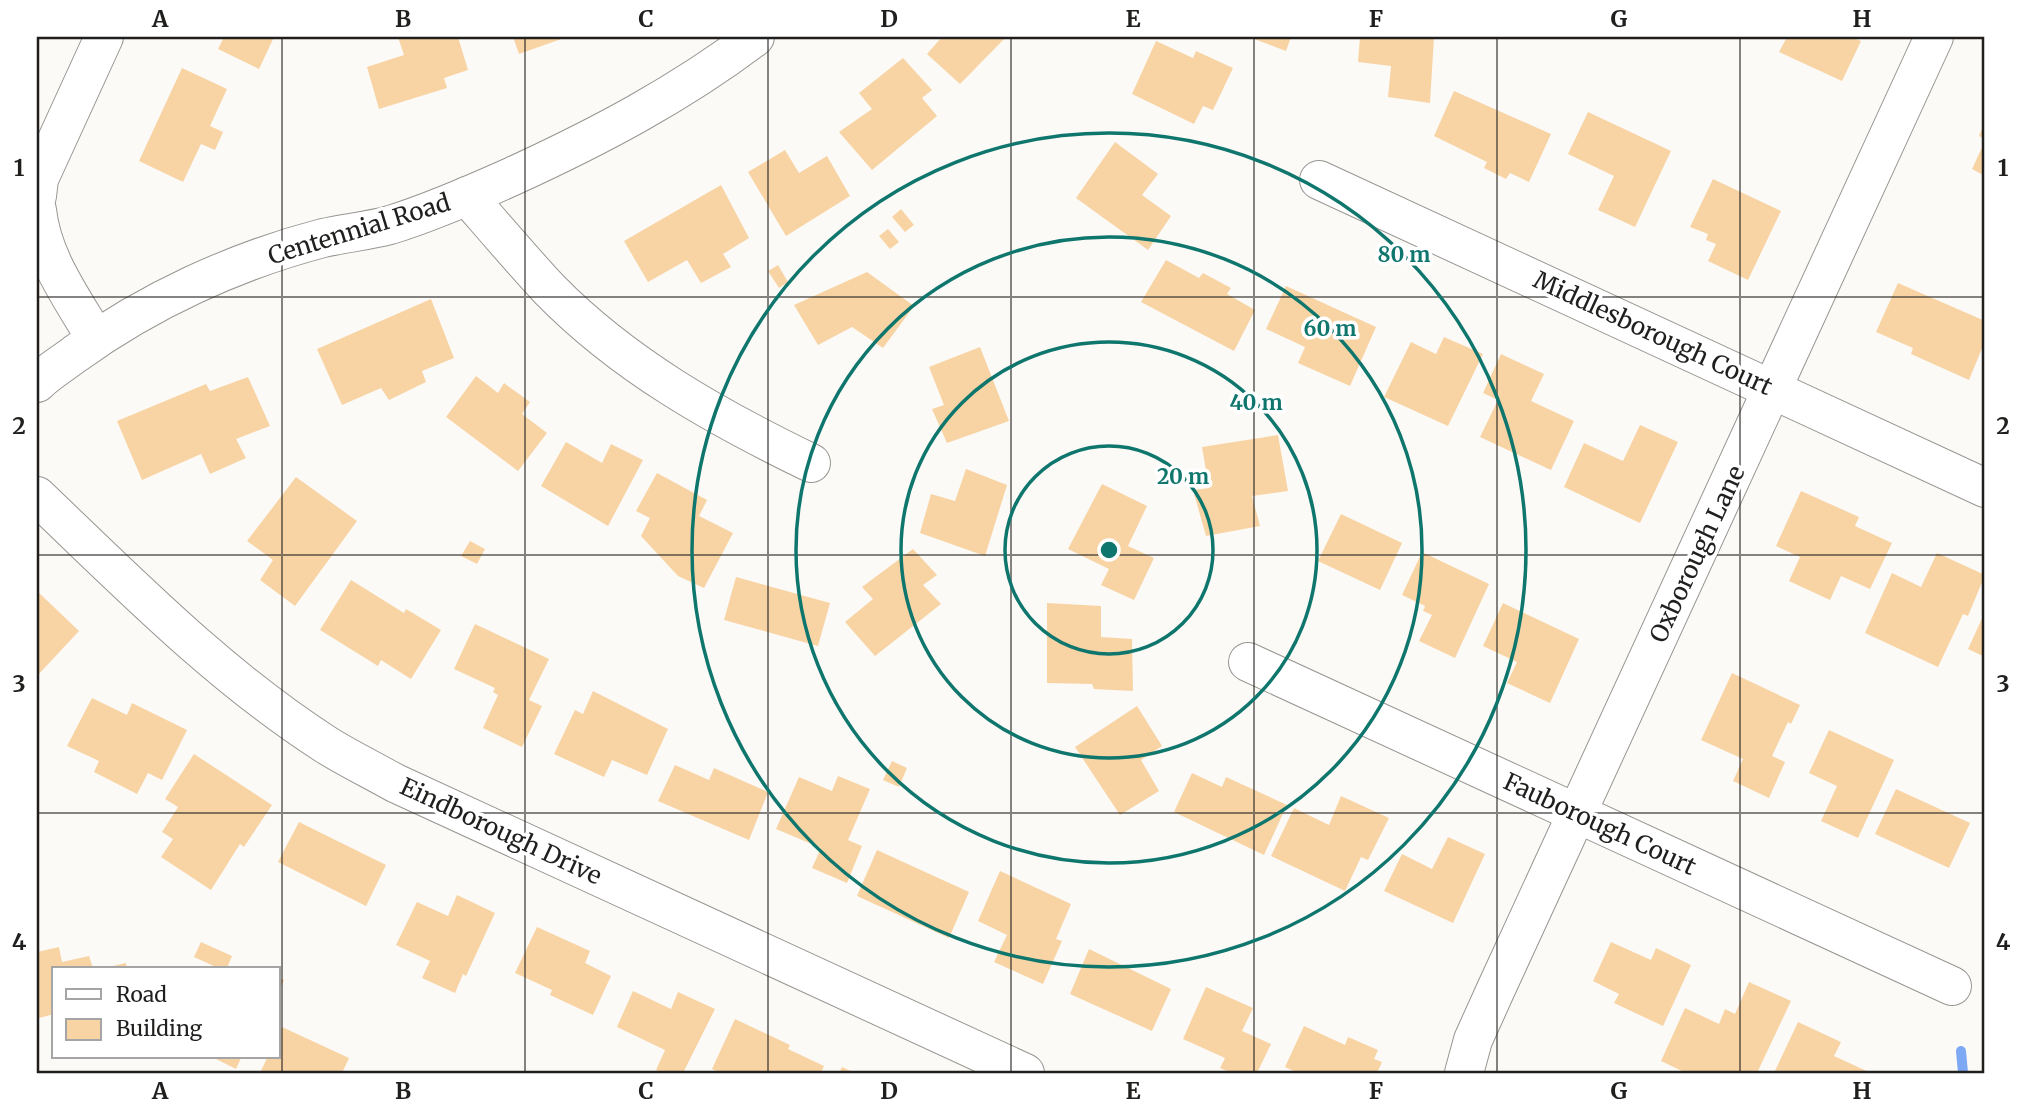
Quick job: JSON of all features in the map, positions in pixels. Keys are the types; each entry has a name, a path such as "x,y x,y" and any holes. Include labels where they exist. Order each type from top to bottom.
{"street":[{"path":"37,196 39,179 104,37"},
{"name":"Centennial Road","path":"37,383 96,339 162,300 234,268 322,239 389,225 467,196 575,148 659,103 755,37"},
{"name":"Oxborough Lane","path":"1464,1073 1473,1040 1934,37"},
{"name":"Middlesborough Court","path":"1320,180 1985,488"},
{"path":"467,196 550,290 606,340 683,396 744,431 811,463"},
{"path":"37,210 39,233 48,255 96,339"},
{"name":"Eindborough Drive","path":"37,496 180,633 261,699 326,745 396,783 1025,1073"},
{"name":"Fauborough Court","path":"1248,662 1952,986"}],"building":[{"path":"224,37 274,37 259,69 218,49"},
{"path":"398,37 458,37 468,70 444,78 447,88 379,109 367,67 404,55"},
{"path":"513,37 567,37 519,54"},
{"path":"942,37 1006,37 960,84 927,54"},
{"path":"1249,37 1291,37 1286,51"},
{"path":"1360,37 1434,37 1430,103 1388,97 1391,66 1358,62"},
{"path":"1787,37 1851,37 1861,41 1842,81 1779,52"},
{"path":"1156,41 1193,58 1196,51 1233,68 1213,110 1203,106 1194,124 1132,94"},
{"path":"903,58 932,90 922,98 937,116 872,170 839,132 872,109 859,93"},
{"path":"182,68 227,89 210,126 223,132 215,150 201,144 183,182 139,161"},
{"path":"1454,91 1551,134 1529,182 1510,173 1506,179 1484,168 1487,162 1434,136"},
{"path":"1588,112 1671,151 1635,227 1598,210 1614,176 1568,154"},
{"path":"1985,121 1985,139 1979,136"},
{"path":"1985,141 1985,176 1972,169"},
{"path":"1115,142 1158,174 1142,195 1171,216 1148,250 1076,198"},
{"path":"785,150 799,173 827,156 850,196 786,236 748,172"},
{"path":"1713,179 1781,211 1748,280 1708,261 1716,244 1706,240 1708,234 1690,227"},
{"path":"721,185 749,238 723,254 731,267 701,283 687,260 648,282 624,241"},
{"path":"901,209 914,225 905,232 892,217"},
{"path":"888,229 899,242 890,249 879,236"},
{"path":"1166,260 1199,278 1203,273 1231,288 1227,294 1255,310 1234,351 1141,302"},
{"path":"778,265 788,282 779,288 768,271"},
{"path":"867,272 914,306 883,348 852,327 818,345 794,305"},
{"path":"1898,283 1985,321 1985,341 1969,380 1911,354 1913,348 1876,332"},
{"path":"1286,286 1376,327 1350,386 1298,363 1305,347 1266,329"},
{"path":"431,299 454,358 422,371 426,382 389,400 381,388 342,405 317,349"},
{"path":"1444,337 1483,354 1448,426 1384,397 1411,342 1436,354"},
{"path":"980,347 1009,421 947,443 932,409 944,405 929,367"},
{"path":"1501,354 1544,374 1531,401 1574,421 1551,470 1480,437 1498,400 1483,393"},
{"path":"476,376 498,393 504,383 530,402 522,414 547,433 518,471 446,417"},
{"path":"248,377 270,426 236,439 246,458 210,474 201,454 142,480 117,421 206,384 210,391"},
{"path":"1640,425 1678,442 1640,523 1564,487 1584,443 1623,461"},
{"path":"1278,435 1288,491 1252,496 1260,526 1206,536 1193,490 1209,488 1202,447"},
{"path":"566,442 602,463 611,444 643,460 608,526 541,486"},
{"path":"966,469 1007,485 985,556 920,533 931,494 955,501"},
{"path":"657,473 707,500 699,516 733,533 704,588 678,576 641,536 650,518 636,511"},
{"path":"296,477 357,521 295,606 260,580 273,560 247,541"},
{"path":"1102,484 1147,506 1128,546 1154,558 1134,600 1101,585 1109,569 1068,549"},
{"path":"1801,491 1859,517 1855,526 1892,543 1870,589 1841,576 1830,600 1789,581 1800,557 1776,546"},
{"path":"1341,514 1402,543 1380,590 1318,561"},
{"path":"470,541 485,549 477,564 461,556"},
{"path":"913,549 937,575 923,585 941,604 875,656 845,622 873,599 862,587"},
{"path":"1422,552 1489,584 1455,658 1419,641 1432,615 1423,611 1425,606 1402,595"},
{"path":"1937,553 1985,575 1968,616 1963,614 1938,667 1865,633 1892,573 1921,587"},
{"path":"736,577 830,603 818,646 724,620"},
{"path":"351,580 404,613 406,609 441,630 411,679 381,660 378,666 320,630"},
{"path":"37,591 79,631 37,676"},
{"path":"1047,603 1101,606 1101,637 1132,639 1133,691 1094,689 1092,684 1047,683"},
{"path":"1503,603 1579,639 1550,703 1507,683 1517,662 1483,646"},
{"path":"1985,612 1985,657 1968,649"},
{"path":"475,624 549,659 529,700 542,706 522,747 483,728 498,695 493,692 495,688 454,669"},
{"path":"1732,673 1800,705 1791,724 1788,722 1772,756 1785,762 1769,798 1733,781 1743,759 1701,740"},
{"path":"593,691 668,729 647,775 612,760 604,777 554,754 575,710 583,714"},
{"path":"92,698 127,715 132,703 187,730 162,780 148,773 137,794 94,772 99,761 67,746"},
{"path":"1137,706 1162,746 1141,760 1159,791 1120,815 1075,747"},
{"path":"1829,730 1894,760 1858,838 1821,821 1837,786 1809,773"},
{"path":"194,754 272,805 244,847 240,844 211,890 161,857 173,839 162,832 178,807 165,799"},
{"path":"892,761 907,768 899,787 883,780"},
{"path":"675,765 709,780 714,768 768,792 749,840 658,801"},
{"path":"1192,773 1222,787 1226,777 1287,805 1264,855 1174,812"},
{"path":"838,776 870,789 848,840 862,846 847,883 812,868 821,848 776,829 799,777 832,791"},
{"path":"1896,789 1970,823 1949,868 1875,834"},
{"path":"1341,796 1389,818 1368,860 1361,857 1345,891 1271,856 1294,808 1329,825"},
{"path":"299,822 386,865 366,906 278,862"},
{"path":"1448,837 1485,854 1453,923 1384,891 1402,854 1432,869"},
{"path":"877,850 969,892 949,938 857,896"},
{"path":"1000,871 1071,904 1056,939 1062,941 1043,984 994,962 1007,935 978,921"},
{"path":"457,895 495,913 466,976 463,974 455,993 422,978 430,961 396,945 417,902 448,916"},
{"path":"537,927 590,951 585,963 611,976 593,1015 550,995 552,990 515,973"},
{"path":"201,942 232,956 227,967 216,967 194,957"},
{"path":"1611,942 1651,960 1656,948 1691,965 1663,1026 1614,1003 1619,994 1593,981"},
{"path":"59,947 62,962 89,956 93,967 52,967 52,1015 39,1018 37,1009 37,952"},
{"path":"1089,949 1171,989 1152,1031 1070,994"},
{"path":"126,963 127,967 108,967"},
{"path":"1749,982 1791,1001 1757,1073 1686,1073 1661,1061 1685,1008 1719,1024 1725,1009 1735,1014"},
{"path":"1206,987 1253,1008 1242,1031 1271,1044 1257,1073 1231,1073 1220,1068 1225,1058 1183,1039"},
{"path":"633,991 671,1009 678,992 715,1009 683,1073 663,1073 656,1070 665,1050 617,1027"},
{"path":"735,1019 790,1045 788,1049 824,1066 821,1073 720,1073 712,1069"},
{"path":"1798,1022 1841,1042 1834,1056 1871,1073 1774,1073"},
{"path":"1304,1026 1345,1045 1348,1037 1378,1050 1374,1059 1382,1062 1377,1073 1298,1073 1285,1067"},
{"path":"282,1027 349,1058 342,1073 260,1073 267,1058 280,1058"},
{"path":"214,1058 241,1058 236,1069"},
{"path":"842,1067 855,1073 839,1073"}],"waterway":[{"path":"1961,1051 1963,1073"}]}
